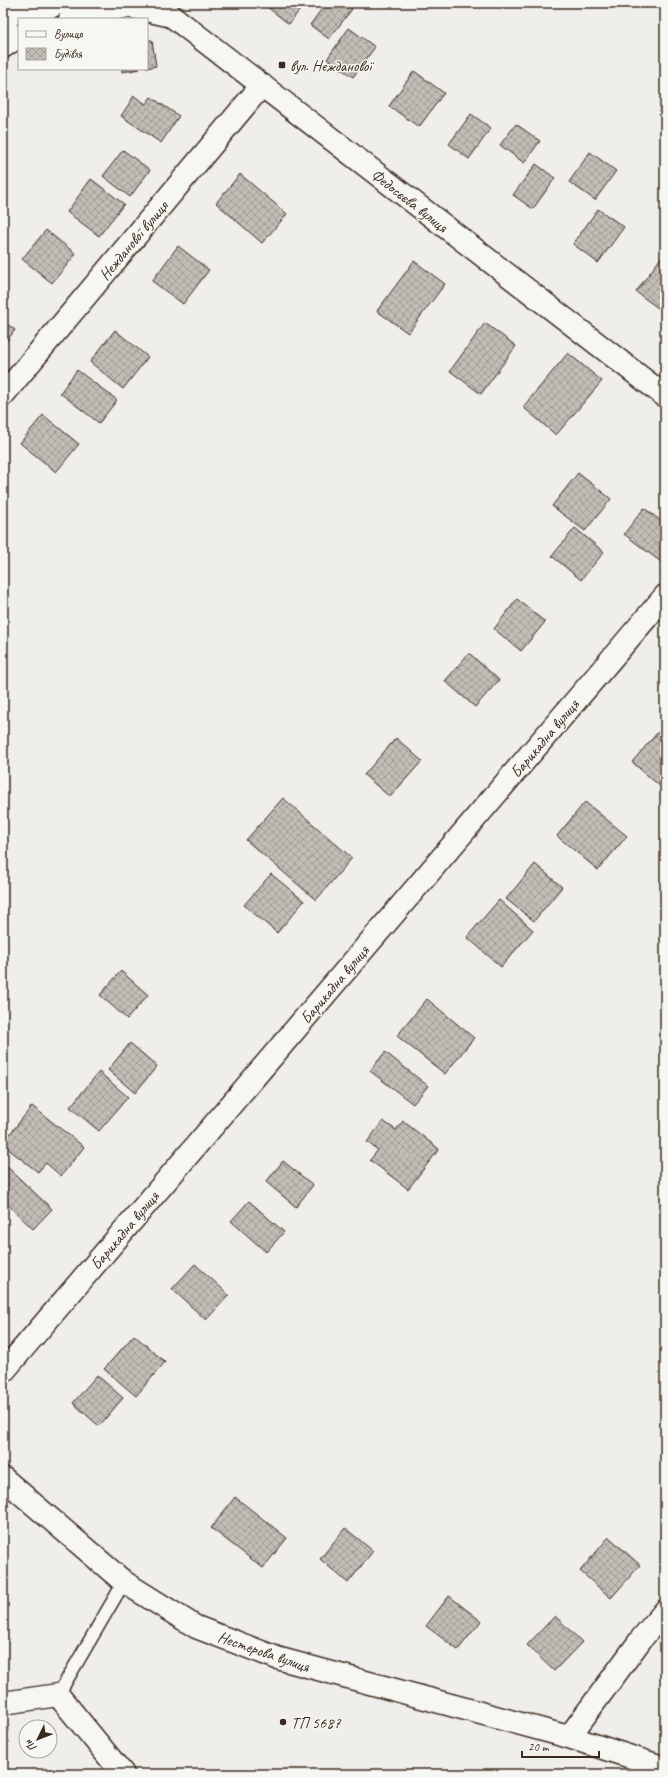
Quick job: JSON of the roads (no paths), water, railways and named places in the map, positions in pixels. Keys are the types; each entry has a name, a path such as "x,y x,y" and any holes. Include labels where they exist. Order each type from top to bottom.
{"street":[{"path":"3,25 19,3"},
{"path":"34,18 57,3"},
{"path":"74,18 128,6 164,9"},
{"name":"Федосєєва вулиця","path":"164,9 665,396"},
{"path":"3,40 18,28"},
{"path":"3,47 18,37"},
{"name":"Нежданової вулиця","path":"3,394 262,86"},
{"name":"Барикадна вулиця","path":"3,1372 665,596"},
{"name":"Нестерова вулиця","path":"3,1478 124,1582 196,1627 277,1658 569,1737 665,1768"},
{"path":"569,1737 637,1644 665,1610"},
{"path":"3,1703 58,1696 123,1774"}],"lane":[{"path":"58,1696 124,1582"}],"place":[{"name":"вул. Нежданової","path":"282,65"},
{"name":"ТП 5687","path":"283,1722"}]}
